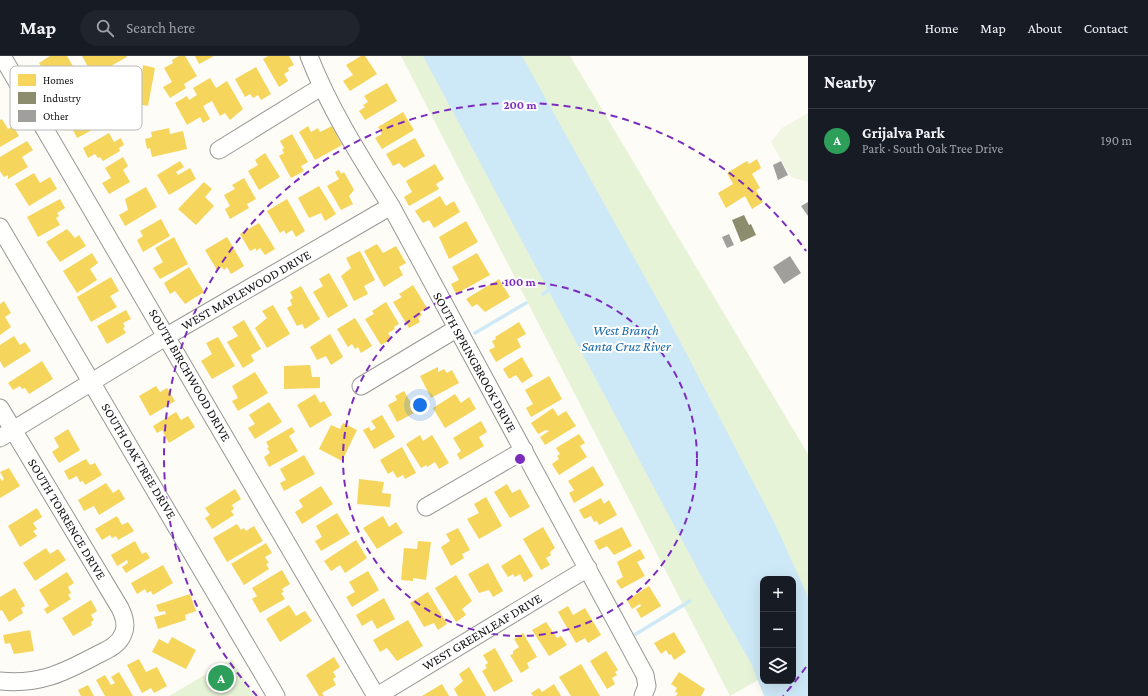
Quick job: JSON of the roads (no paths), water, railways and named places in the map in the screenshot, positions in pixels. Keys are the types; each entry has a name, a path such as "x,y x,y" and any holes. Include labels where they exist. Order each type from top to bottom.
{"street":[{"name":"SOUTH BIRCHWOOD DRIVE","path":"2,56 10,70"},
{"name":"SOUTH SPRINGBROOK DRIVE","path":"309,56 321,87 350,139 391,206 456,329 524,450 645,675 648,681 648,694"},
{"path":"219,150 321,87"},
{"name":"SOUTH BIRCHWOOD DRIVE","path":"46,130 377,696"},
{"name":"WEST MAPLEWOOD DRIVE","path":"7,434 167,336 391,206"},
{"name":"SOUTH OAK TREE DRIVE","path":"0,227 276,696"},
{"path":"361,386 456,329"},
{"name":"SOUTH TORRENCE DRIVE","path":"0,408 7,434 120,608 124,616 127,633 118,643 61,674 35,680 0,681"},
{"path":"426,507 524,450"},
{"name":"WEST GREENLEAF DRIVE","path":"377,696 588,568"}],"water":[{"name":"West Branch Santa Cruz River","path":"423,56 522,56 671,324 776,526 808,597 808,696 764,696 751,663 705,583"}],"waterway":[{"path":"543,294 552,288"},
{"path":"475,333 526,303"},
{"path":"636,634 690,601"}],"place":[{"name":"Grijalva Park","path":"221,678"}]}
